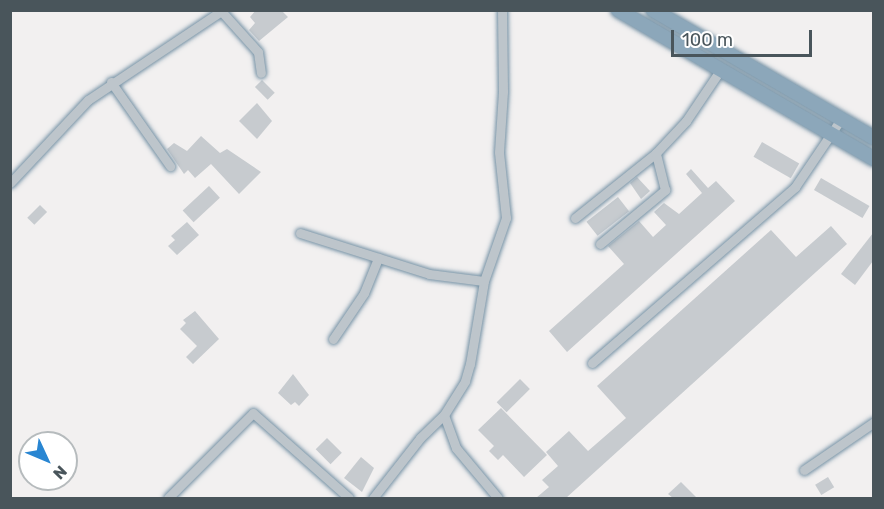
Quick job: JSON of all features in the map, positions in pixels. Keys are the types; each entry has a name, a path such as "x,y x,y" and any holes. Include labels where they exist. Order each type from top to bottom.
{"highway":[{"path":"618,10 719,72 873,159"},
{"path":"653,10 873,138"}],"street":[{"path":"374,498 420,438 444,415 465,381 484,281 506,219 499,152 503,91 502,10"},
{"path":"10,183 73,115 111,82 222,11 258,52 261,73"},
{"path":"575,218 656,153 686,120 719,72"},
{"path":"111,82 170,166"},
{"path":"592,363 795,187 841,119"},
{"path":"600,244 665,190 656,153"},
{"path":"300,234 429,274 484,281"},
{"path":"333,339 364,293 378,258"},
{"path":"168,498 254,413 349,498"},
{"path":"444,415 456,448 498,498"},
{"path":"804,470 873,422"}],"building":[{"path":"256,10 281,10 288,17 259,41 249,30 255,23 250,17"},
{"path":"262,80 275,93 268,100 255,87"},
{"path":"257,103 272,121 257,139 239,121"},
{"path":"201,136 220,153 227,149 261,172 239,194 211,164 195,178 188,170 184,174 167,149 174,143 187,151"},
{"path":"762,142 799,164 791,178 754,157"},
{"path":"691,169 708,188 716,181 735,201 567,352 549,331 624,264 608,246 639,221 653,237 666,225 654,212 664,203 679,214 702,193 686,174"},
{"path":"637,177 650,191 641,199 630,183"},
{"path":"821,178 869,206 862,218 814,190"},
{"path":"209,186 220,198 194,222 183,211"},
{"path":"618,197 629,211 598,236 586,222"},
{"path":"40,205 47,212 34,225 27,218"},
{"path":"187,222 199,235 177,255 168,246 175,240 171,236"},
{"path":"831,226 847,244 566,498 536,498 549,487 542,480 558,466 546,452 569,431 588,451 626,418 597,386 771,230 796,257"},
{"path":"873,233 873,261 855,285 841,274"},
{"path":"195,311 219,339 193,364 186,357 197,346 180,329 186,323 183,320"},
{"path":"293,374 309,395 299,406 295,402 291,405 278,393"},
{"path":"520,379 530,389 507,412 497,402"},
{"path":"501,408 547,455 524,477 503,455 498,460 489,451 494,446 478,430"},
{"path":"327,438 342,453 331,464 316,449"},
{"path":"361,457 374,468 362,492 344,478"},
{"path":"828,477 834,487 821,495 815,485"},
{"path":"681,482 697,498 673,498 668,494"}]}
